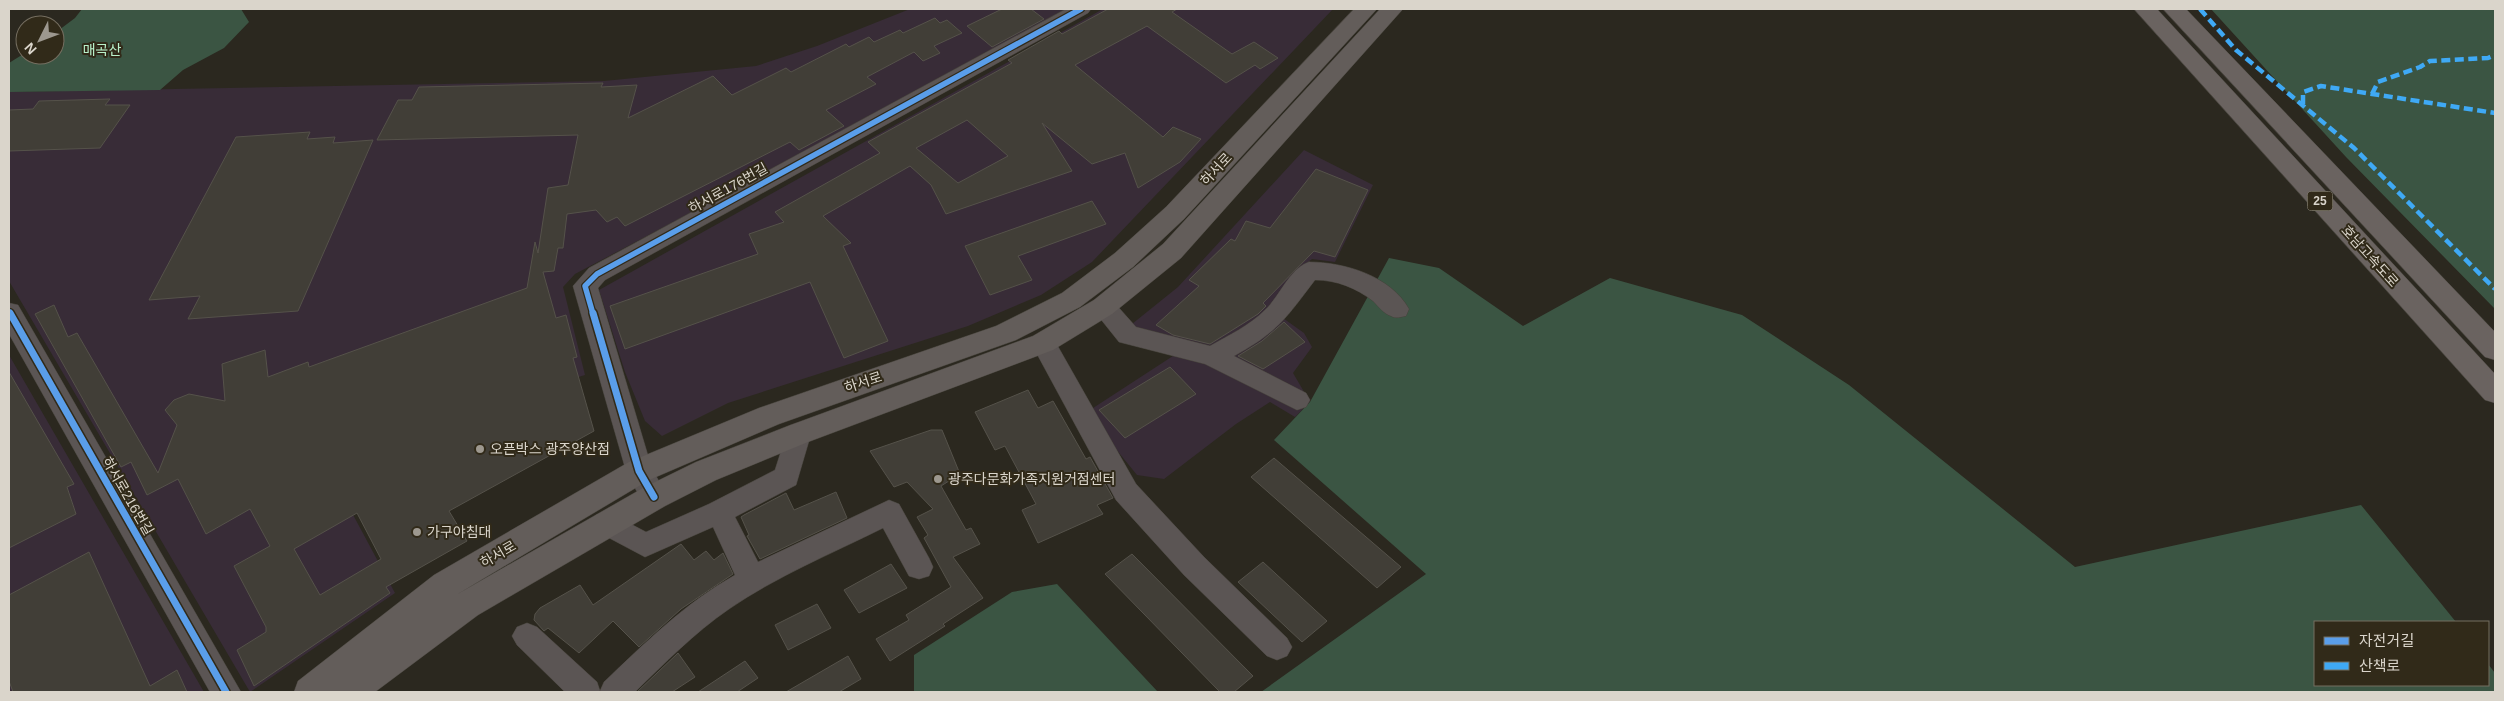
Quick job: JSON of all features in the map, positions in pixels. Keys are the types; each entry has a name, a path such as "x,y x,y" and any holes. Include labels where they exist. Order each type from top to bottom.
{"highway":[{"name":"호남고속도로","path":"2145,9 2495,392"},
{"name":"호남고속도로","path":"2174,9 2495,349"},
{"path":"2458,309 2495,344"}],"main road":[{"name":"하서로","path":"310,692 445,585 639,471 769,416 1006,333 1071,300 1124,260 1175,212 1366,9"},
{"name":"하서로","path":"349,692 467,605 654,497 706,471 798,434 1043,343 1103,307 1172,251 1392,9"}],"street":[{"name":"하서로176번길","path":"654,497 639,471 585,286 597,274 1081,9"},
{"path":"1212,356 1267,324 1285,304 1293,289 1309,271 1324,270 1354,278 1381,292 1397,309"},
{"path":"1103,307 1128,335 1212,356 1297,400"},
{"name":"하서로216번길","path":"9,312 226,692"},
{"path":"1043,343 1126,492 1194,566 1277,647"},
{"path":"606,523 644,545 719,512 786,477 798,434"},
{"path":"719,512 752,580"},
{"path":"615,692 673,637 719,599 752,580 889,512 919,567"},
{"path":"527,636 586,692"}],"shaded area":[{"path":"910,9 1066,9 575,274 563,287 585,375 322,457 395,593 250,692 9,281 9,92 604,81 756,66 817,46"},
{"path":"1103,9 1333,9 1092,262 1041,295 968,326 728,403 662,436 645,421 625,372 599,290"},
{"path":"1304,150 1373,185 1335,262 1312,259 1301,268 1273,311 1304,333 1312,347 1293,373 1310,402 1295,417 1270,402 1236,424 1164,479 1137,475 1115,448 1090,410 1176,354 1135,331 1132,324 1178,287"},
{"path":"9,355 204,692 9,692"}],"green space":[{"name":"매곡산","path":"82,9 241,9 249,22 224,48 183,70 160,90 9,92 9,63 15,59 15,65 65,65 65,26 75,18"},
{"path":"2211,9 2495,9 2495,309 2346,157"},
{"path":"1389,258 1439,268 1523,326 1610,278 1742,315 1849,385 2075,567 2361,505 2455,621 2314,621 2314,686 2489,686 2489,665 2495,673 2495,692 1261,692 1426,574 1274,440 1310,402"},
{"path":"1057,584 1158,692 914,692 914,655 1012,592"}],"building":[{"path":"1002,9 1031,9 1044,19 992,47 967,26"},
{"path":"1108,9 1177,9 1172,12 1232,54 1254,42 1278,58 1260,69 1255,65 1226,83 1147,26 1075,65 1163,137 1173,127 1201,139 1180,162 1138,188 1125,153 1092,164 1042,123 1072,171 946,214 931,185 910,166 823,216 851,243 843,246 888,341 844,358 810,282 625,349 610,306 758,254 749,234 784,222 775,212 880,153 868,142 1012,63 1008,60 1059,31 1062,34","holes":["967,120 1008,156 958,183 916,148"]},
{"path":"935,18 940,23 947,20 962,33 934,46 940,53 923,61 914,52 867,77 876,84 826,110 844,126 799,150 790,142 625,226 617,217 607,222 596,210 567,214 563,248 558,248 554,271 543,272 556,318 566,315 577,357 573,358 594,431 449,511 467,541 386,587 390,593 254,686 237,650 266,632 266,627 234,566 270,546 250,509 206,534 178,479 147,495 131,462 121,467 35,314 54,305 68,337 77,333 158,473 177,425 165,410 174,400 189,394 225,401 222,364 265,350 268,377 308,362 309,367 527,288 535,242 538,253 548,188 568,185 578,135 377,140 398,100 412,100 419,87 603,83 601,87 637,85 628,118 713,76 732,95 786,68 791,72 846,44 849,47 869,37 874,42 900,30 903,33","holes":["357,513 381,559 320,595 294,549"]},
{"path":"110,99 105,105 130,105 100,148 9,151 9,110 33,109 39,101"},
{"path":"310,132 307,139 335,137 333,143 373,140 298,311 188,319 200,296 149,300 236,137"},
{"path":"1316,169 1368,190 1335,257 1314,251 1263,303 1266,306 1258,314 1210,344 1173,335 1156,325 1199,286 1189,280 1231,239 1235,241 1246,221 1270,228"},
{"path":"1092,201 1106,224 1018,256 1032,280 990,295 965,246"},
{"path":"1284,322 1305,342 1263,369 1238,356 1262,341"},
{"path":"1170,367 1196,394 1125,438 1099,410"},
{"path":"9,372 74,484 67,487 76,514 9,548"},
{"path":"1028,390 1038,408 1053,401 1086,459 1090,457 1113,498 1097,505 1103,514 1038,543 1022,510 1036,504 1005,446 995,450 975,412"},
{"path":"931,430 942,430 960,474 941,486 966,530 971,528 980,544 953,557 983,598 943,624 945,626 890,661 876,639 909,620 906,615 951,587 924,538 928,535 917,517 933,509 907,482 894,487 870,451"},
{"path":"1274,458 1401,567 1377,588 1251,477"},
{"path":"836,492 847,518 760,559 747,536 749,535 741,517 786,493 794,510"},
{"path":"681,544 694,560 706,551 714,560 723,553 733,574 681,609 639,647 613,621 579,653 548,628 544,631 534,620 535,614 540,608 580,585 593,605"},
{"path":"89,552 150,686 177,670 187,692 13,692 9,681 9,595"},
{"path":"1132,554 1253,676 1234,692 1220,692 1105,574"},
{"path":"1263,562 1327,621 1302,642 1238,582"},
{"path":"891,564 907,588 859,613 844,590"},
{"path":"817,604 831,628 788,650 775,625"},
{"path":"678,653 695,677 672,692 637,692"},
{"path":"848,656 861,679 839,692 786,692"},
{"path":"745,661 758,678 737,692 698,692"}],"marked path":[{"path":"2200,9 2236,50 2354,148 2495,289"},
{"path":"2372,94 2378,82 2420,67 2430,61 2488,58 2495,55"},
{"path":"2303,104 2303,92 2321,86 2495,113"}],"cycle path":[{"path":"654,497 639,471 585,286 597,274 1081,9"},
{"path":"9,312 226,692"}],"place":[{"name":"오픈박스 광주양산점","path":"480,449"},
{"name":"광주다문화가족지원거점센터","path":"938,479"},
{"name":"가구야침대","path":"417,532"}]}
